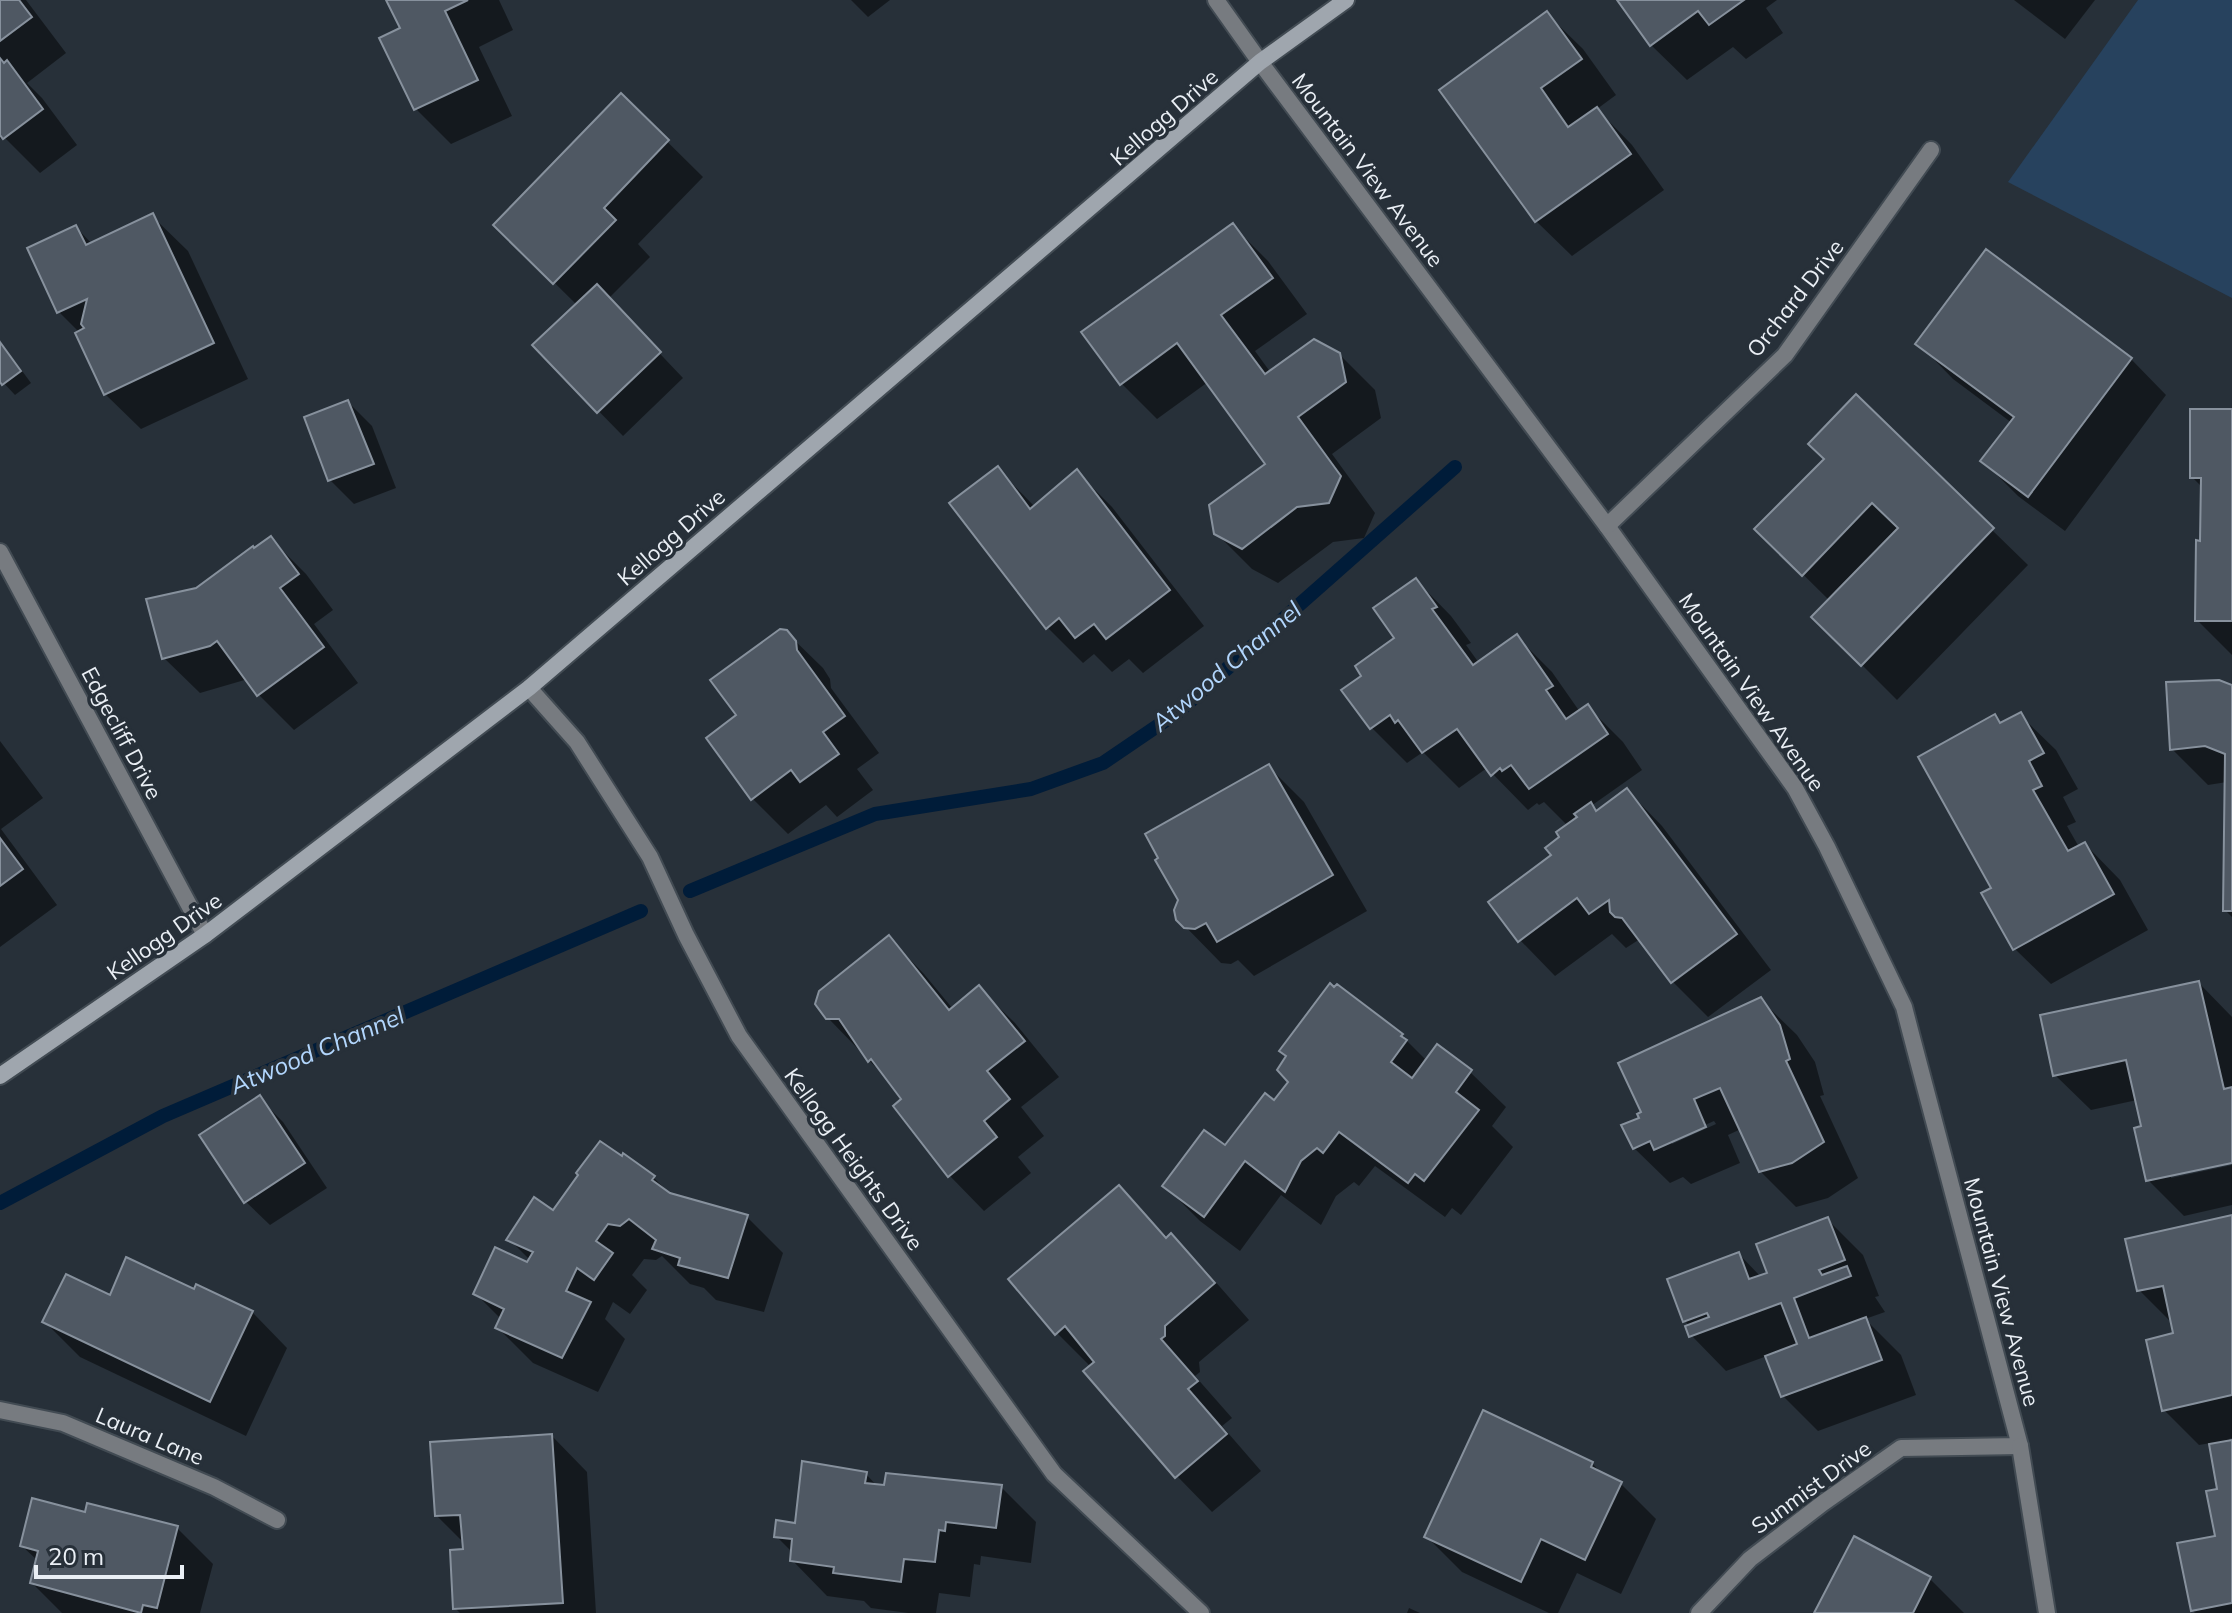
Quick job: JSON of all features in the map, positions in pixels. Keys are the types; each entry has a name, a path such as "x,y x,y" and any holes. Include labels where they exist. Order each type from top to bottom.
{"main road":[{"name":"Kellogg Drive","path":"0,1076 205,935 529,688 1260,62 1346,0"}],"street":[{"name":"Mountain View Avenue","path":"1216,0 1607,526 1795,788 1833,858 1904,1007 2020,1446 2047,1613"},
{"name":"Orchard Drive","path":"1607,526 1785,355 1931,150"},
{"name":"Edgecliff Drive","path":"0,552 205,935"},
{"name":"Kellogg Heights Drive","path":"529,688 577,742 650,857 686,935 739,1036 1054,1474 1201,1613"},
{"name":"Laura Lane","path":"0,1410 63,1423 214,1487 277,1520"},
{"name":"Sunmist Drive","path":"1699,1613 1750,1559 1901,1448 2020,1446"}],"shaded area":[{"path":"2138,0 2232,0 2232,298 2008,182"}],"building":[{"path":"0,0 19,0 32,17 0,41"},
{"path":"386,0 468,0 445,11 478,80 414,110 379,38 400,28"},
{"path":"1617,0 1744,0 1709,25 1698,11 1650,46"},
{"path":"1547,11 1582,59 1541,88 1568,127 1597,107 1631,154 1535,222 1439,90"},
{"path":"0,58 4,63 7,60 43,109 3,139 0,135"},
{"path":"621,93 669,140 604,208 616,220 553,284 493,225"},
{"path":"153,213 214,343 104,395 75,333 84,328 81,324 87,299 57,313 27,248 76,225 86,245"},
{"path":"1233,223 1273,278 1221,315 1265,374 1314,339 1340,353 1346,382 1298,417 1341,476 1329,503 1297,507 1242,549 1214,534 1209,505 1265,464 1177,343 1120,385 1081,332"},
{"path":"1986,249 2132,358 2028,497 1980,461 2014,417 1915,344"},
{"path":"597,284 661,352 597,413 532,345"},
{"path":"0,342 21,371 2,385 0,382"},
{"path":"1856,394 1994,528 1861,666 1811,617 1898,528 1872,503 1802,576 1754,529 1824,459 1808,444"},
{"path":"348,400 374,464 328,481 304,417"},
{"path":"2190,409 2232,409 2232,621 2195,621 2201,478 2190,478"},
{"path":"998,466 1030,509 1077,469 1170,590 1106,639 1094,624 1075,638 1059,618 1046,629 949,503"},
{"path":"271,536 299,574 280,588 324,647 257,696 217,641 210,646 162,659 146,599 196,588"},
{"path":"1416,578 1437,607 1432,609 1473,665 1517,634 1553,686 1546,690 1566,719 1588,704 1608,734 1529,789 1511,765 1502,771 1500,768 1491,776 1457,729 1422,753 1398,720 1395,723 1390,715 1370,729 1341,690 1361,676 1355,666 1394,638 1373,608"},
{"path":"780,629 787,630 796,641 797,650 845,716 823,732 839,754 800,782 791,770 751,800 706,738 736,715 710,680"},
{"path":"2219,680 2232,685 2232,911 2223,911 2225,754 2205,746 2170,750 2166,682"},
{"path":"2021,712 2044,753 2029,761 2042,786 2033,790 2068,851 2085,842 2114,894 2013,950 1981,893 1991,888 1918,757 1995,714 2000,723"},
{"path":"1269,764 1333,875 1217,942 1206,923 1195,929 1184,928 1176,920 1174,910 1178,900 1155,860 1158,858 1145,834"},
{"path":"1627,788 1737,934 1671,983 1622,918 1610,912 1609,900 1589,914 1577,898 1518,942 1488,902 1551,855 1545,848 1559,837 1556,832 1577,817 1574,814 1591,802 1596,811"},
{"path":"0,838 23,869 0,886"},
{"path":"889,935 949,1010 979,985 1025,1041 987,1071 1010,1099 984,1121 997,1137 948,1177 893,1106 901,1099 871,1059 868,1062 839,1019 826,1019 815,1004 819,991"},
{"path":"2199,981 2224,1089 2232,1087 2232,1163 2146,1181 2134,1128 2141,1126 2126,1060 2053,1076 2040,1015"},
{"path":"1330,983 1334,987 1337,984 1403,1034 1401,1036 1407,1040 1391,1062 1412,1078 1437,1044 1472,1070 1456,1092 1479,1110 1424,1181 1415,1174 1408,1183 1339,1132 1323,1153 1317,1148 1301,1161 1285,1192 1245,1161 1204,1217 1162,1186 1204,1130 1225,1145 1265,1093 1274,1100 1288,1082 1277,1070 1286,1056 1279,1051"},
{"path":"1761,997 1780,1025 1790,1059 1786,1061 1824,1142 1792,1163 1759,1172 1720,1088 1694,1099 1706,1127 1654,1150 1650,1141 1633,1149 1621,1125 1639,1118 1637,1114 1641,1112 1618,1063"},
{"path":"260,1095 305,1163 244,1203 199,1135"},
{"path":"600,1141 655,1176 652,1180 670,1193 748,1215 728,1278 678,1265 680,1258 652,1249 656,1240 629,1219 620,1226 608,1224 596,1241 613,1253 594,1280 577,1268 566,1291 591,1302 562,1358 495,1328 504,1309 473,1294 495,1247 527,1262 533,1252 506,1240 534,1197 553,1210"},
{"path":"1119,1185 1166,1238 1171,1233 1215,1283 1165,1326 1165,1336 1161,1339 1198,1381 1188,1389 1227,1434 1175,1478 1083,1371 1094,1362 1065,1326 1055,1335 1008,1279"},
{"path":"2232,1215 2232,1395 2162,1411 2146,1340 2173,1333 2163,1286 2137,1291 2125,1239"},
{"path":"1828,1217 1845,1260 1819,1270 1822,1275 1847,1266 1851,1276 1794,1298 1809,1338 1866,1317 1882,1360 1781,1397 1765,1356 1797,1344 1781,1303 1689,1337 1685,1326 1709,1317 1707,1313 1683,1322 1667,1279 1739,1252 1749,1279 1767,1273 1756,1244"},
{"path":"126,1257 194,1289 196,1284 253,1311 210,1402 42,1322 66,1274 110,1295"},
{"path":"1483,1410 1593,1462 1591,1467 1622,1482 1585,1560 1541,1539 1521,1582 1424,1537"},
{"path":"552,1434 563,1603 453,1609 450,1550 463,1549 460,1515 435,1516 430,1442"},
{"path":"2232,1440 2232,1603 2191,1611 2177,1543 2215,1536 2206,1491 2217,1489 2209,1444"},
{"path":"802,1461 867,1472 865,1483 884,1485 886,1473 1002,1485 996,1528 946,1522 945,1531 939,1530 935,1562 904,1559 901,1582 833,1573 834,1567 790,1561 792,1539 774,1537 776,1520 795,1523"},
{"path":"32,1498 85,1512 87,1503 178,1526 157,1608 143,1605 141,1613 30,1583 38,1551 20,1546"},
{"path":"1854,1536 1931,1577 1913,1613 1814,1613"}],"waterway":[{"name":"Atwood Channel","path":"690,891 875,814 1031,789 1103,763 1178,712 1455,467"},
{"name":"Atwood Channel","path":"0,1203 163,1116 641,911"}]}
